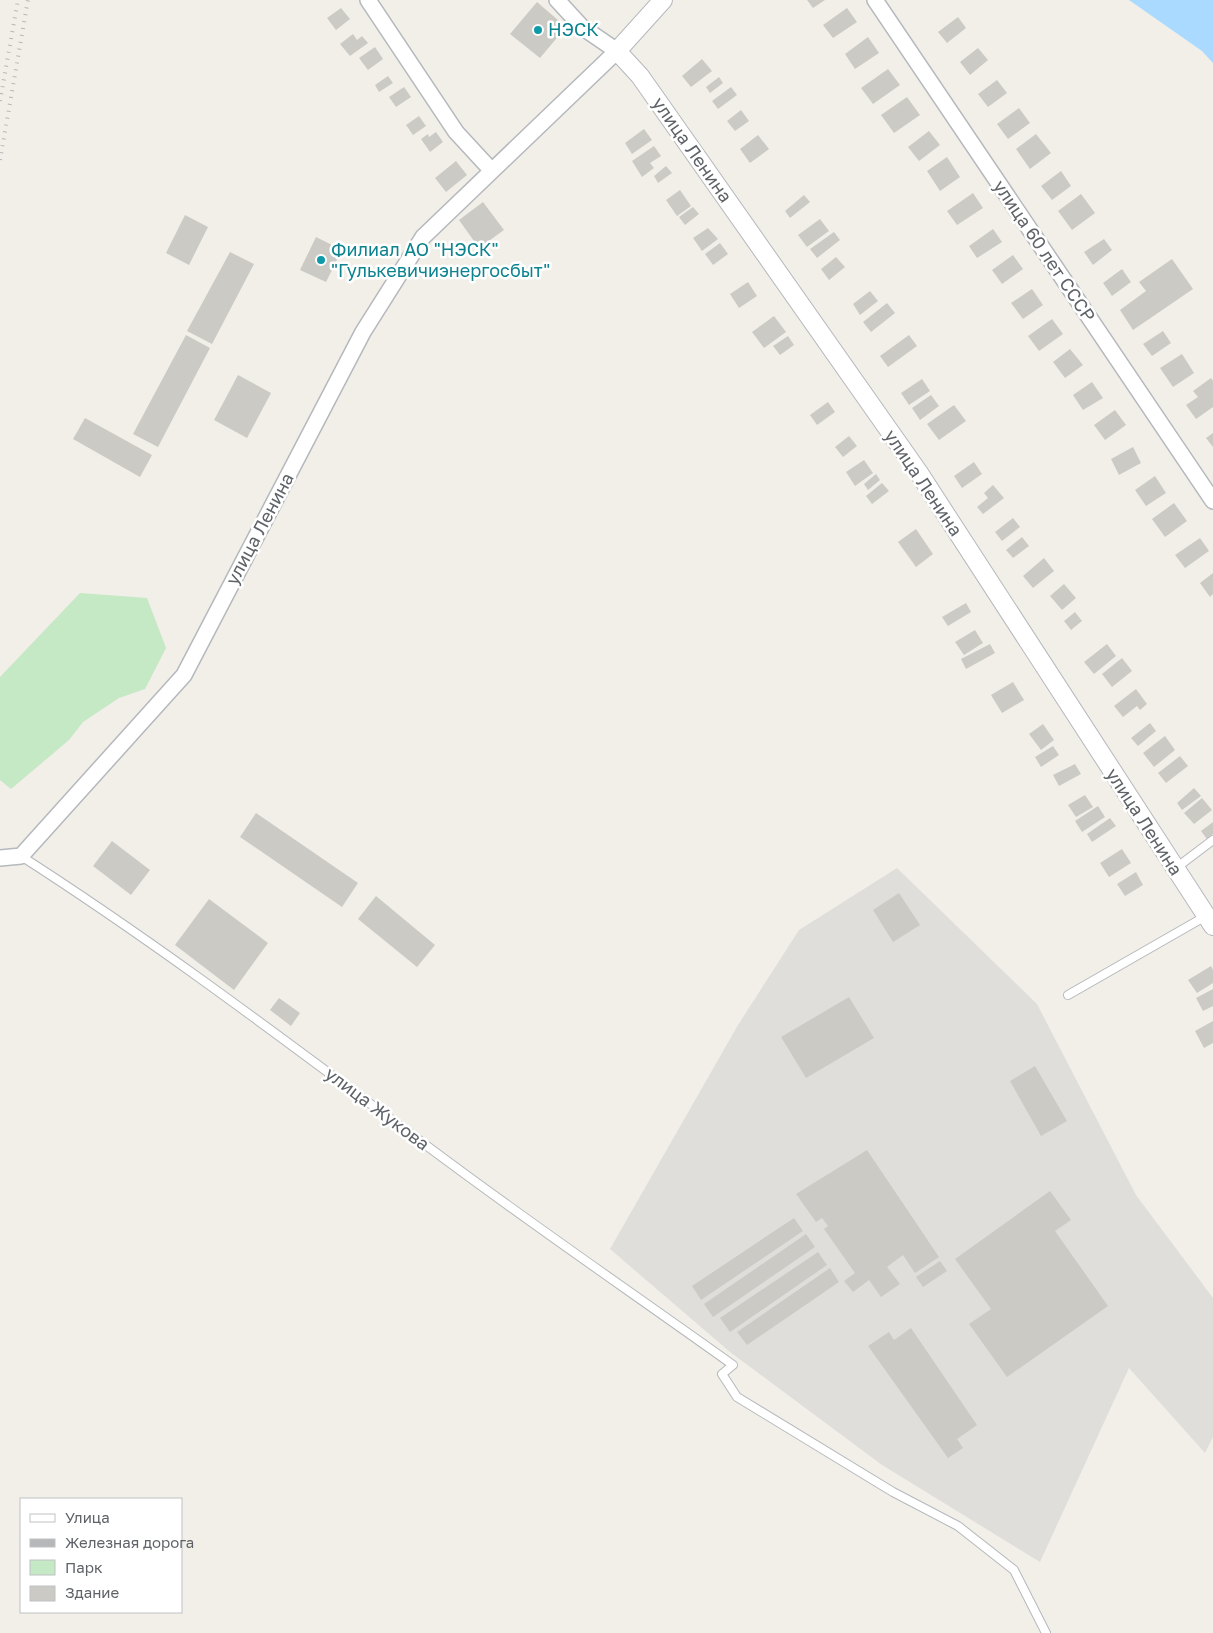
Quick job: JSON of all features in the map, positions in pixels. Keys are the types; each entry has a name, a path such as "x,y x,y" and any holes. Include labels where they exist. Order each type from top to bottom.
{"street":[{"path":"368,0 456,132 492,171"},
{"name":"улица Ленина","path":"557,0 582,26 616,51 640,76 918,473 1209,921"},
{"name":"улица Ленина","path":"21,856 184,674 363,332 423,237 616,51 663,0"},
{"name":"улица 60 лет СССР","path":"875,0 1213,501"},
{"path":"0,858 21,856"}],"lane":[{"path":"1175,869 1213,840"},
{"name":"улица Жукова","path":"21,856 171,956 453,1165 733,1364 722,1374 737,1397 894,1492 958,1526 1014,1570 1046,1633"},
{"path":"1068,995 1209,921"}],"shaded area":[{"path":"897,868 1037,1004 1136,1195 1213,1298 1213,1437 1205,1453 1129,1368 1040,1562 882,1465 730,1352 610,1249 738,1025 799,930"}],"green space":[{"path":"80,593 147,598 166,648 145,689 119,698 83,722 69,740 11,789 0,780 0,677"}],"water":[{"path":"1129,0 1213,0 1213,63 1202,51"}],"building":[{"path":"807,0 825,0 813,8"},
{"name":"НЭСК","path":"537,2 566,27 540,58 510,34"},
{"path":"341,8 350,19 336,30 327,18"},
{"path":"847,8 857,22 833,38 823,25"},
{"path":"958,17 966,28 947,43 938,32"},
{"path":"353,34 357,40 362,36 368,43 350,56 340,44"},
{"path":"868,37 879,53 855,69 845,54"},
{"path":"375,47 383,59 368,70 359,58"},
{"path":"978,48 988,60 970,75 960,62"},
{"path":"702,59 712,71 691,87 682,76"},
{"path":"888,69 900,85 873,104 861,88"},
{"path":"388,76 393,83 379,92 375,85"},
{"path":"719,77 723,83 710,93 706,87"},
{"path":"997,80 1007,93 988,107 978,94"},
{"path":"404,87 411,97 396,107 389,97"},
{"path":"731,87 737,95 718,109 712,101"},
{"path":"907,97 920,115 894,133 881,115"},
{"path":"1019,108 1030,123 1008,139 997,124"},
{"path":"741,110 749,121 735,131 727,121"},
{"path":"419,116 426,126 413,135 406,125"},
{"path":"644,129 652,140 632,154 625,143"},
{"path":"929,131 940,145 919,161 908,147"},
{"path":"436,132 443,142 430,152 421,139 428,134 429,137"},
{"path":"1036,134 1051,153 1030,169 1016,149"},
{"path":"758,135 769,149 750,163 740,149"},
{"path":"654,146 661,156 650,163 654,168 642,177 632,161"},
{"path":"947,157 960,177 940,191 927,171"},
{"path":"456,161 467,175 446,192 435,178"},
{"path":"666,166 672,173 658,183 654,176"},
{"path":"1061,171 1071,186 1052,200 1041,186"},
{"path":"680,190 691,206 677,216 666,200"},
{"path":"973,193 983,208 957,225 947,211"},
{"path":"1081,194 1095,213 1072,230 1058,211"},
{"path":"804,195 810,202 790,218 785,211"},
{"path":"483,202 504,230 479,248 459,220"},
{"path":"693,207 699,214 685,225 679,217"},
{"path":"185,215 208,227 189,265 166,253"},
{"path":"820,219 829,231 807,247 798,235"},
{"path":"708,228 718,239 702,251 693,238"},
{"path":"993,229 1002,242 977,258 969,246"},
{"path":"834,232 840,240 817,258 810,249"},
{"name":"Филиал АО \"НЭСК\" \"Гулькевичиэнергосбыт\"","path":"316,237 342,250 326,282 300,270"},
{"path":"1104,239 1112,250 1093,265 1084,252"},
{"path":"720,243 728,254 713,265 705,254"},
{"path":"230,252 254,264 212,344 187,331"},
{"path":"1013,255 1023,269 1002,284 992,270"},
{"path":"836,257 845,267 829,280 821,269"},
{"path":"1172,259 1193,289 1133,330 1120,310 1146,291 1139,282"},
{"path":"1122,269 1131,282 1112,296 1103,283"},
{"path":"748,282 757,296 739,308 730,294"},
{"path":"1032,289 1043,305 1023,319 1011,303"},
{"path":"870,291 878,301 860,315 853,304"},
{"path":"887,303 895,313 871,332 863,322"},
{"path":"774,316 786,332 764,348 752,332"},
{"path":"1052,319 1063,334 1039,351 1028,336"},
{"path":"1163,331 1171,343 1152,356 1143,344"},
{"path":"186,335 210,348 158,447 133,434"},
{"path":"909,335 917,346 888,367 880,356"},
{"path":"788,336 794,345 780,355 773,346"},
{"path":"1070,349 1083,365 1065,378 1053,362"},
{"path":"1182,354 1194,373 1173,387 1160,368"},
{"path":"238,375 271,393 247,438 214,420"},
{"path":"1211,378 1213,381 1213,407 1196,419 1186,405 1198,397 1193,391"},
{"path":"922,379 930,391 909,405 901,393"},
{"path":"1092,382 1103,398 1083,410 1073,395"},
{"path":"931,395 939,406 920,420 912,408"},
{"path":"828,402 835,412 817,425 810,415"},
{"path":"954,405 966,421 939,440 927,424"},
{"path":"1115,410 1126,425 1105,440 1094,425"},
{"path":"85,418 152,455 140,477 73,439"},
{"path":"1213,433 1213,447 1206,438"},
{"path":"849,436 857,446 843,457 835,447"},
{"path":"1133,447 1141,463 1119,475 1111,459"},
{"path":"864,460 873,473 855,486 846,472"},
{"path":"974,462 982,474 962,488 954,476"},
{"path":"876,474 880,480 868,490 864,484"},
{"path":"1155,476 1166,493 1146,506 1135,490"},
{"path":"882,483 889,491 872,504 866,496"},
{"path":"993,485 1004,498 983,514 977,507 988,498 984,493"},
{"path":"1174,503 1187,521 1165,537 1152,519"},
{"path":"1013,518 1020,527 1002,541 995,532"},
{"path":"916,529 933,554 916,567 898,542"},
{"path":"1022,537 1029,546 1013,558 1006,550"},
{"path":"1200,538 1209,551 1185,568 1175,555"},
{"path":"1044,558 1054,571 1033,588 1023,576"},
{"path":"1213,573 1213,594 1210,597 1200,583"},
{"path":"1064,584 1076,598 1062,610 1050,596"},
{"path":"966,603 971,612 948,626 942,617"},
{"path":"1075,612 1082,621 1071,630 1064,621"},
{"path":"975,630 983,643 964,655 955,642"},
{"path":"990,644 995,653 966,669 961,659"},
{"path":"1107,644 1116,656 1094,674 1084,662"},
{"path":"1122,658 1132,671 1112,687 1102,674"},
{"path":"1013,682 1024,700 1002,713 991,695"},
{"path":"1136,689 1147,704 1140,710 1137,706 1123,717 1114,706"},
{"path":"1150,723 1156,731 1138,746 1131,738"},
{"path":"1043,724 1054,740 1041,750 1029,734"},
{"path":"1165,736 1175,750 1154,767 1143,753"},
{"path":"1053,746 1059,755 1041,767 1035,757"},
{"path":"1180,756 1188,766 1166,783 1158,773"},
{"path":"1075,764 1081,774 1059,786 1053,775"},
{"path":"1194,788 1201,796 1182,810 1177,803"},
{"path":"1085,795 1093,807 1076,817 1068,805"},
{"path":"1202,798 1212,810 1194,824 1184,813"},
{"path":"1098,806 1105,817 1082,832 1075,821"},
{"path":"256,813 358,883 342,907 240,837"},
{"path":"1110,818 1116,826 1092,842 1087,834"},
{"path":"1213,822 1213,834 1207,839 1201,831"},
{"path":"112,841 150,870 131,895 93,866"},
{"path":"1122,849 1131,863 1109,877 1100,863"},
{"path":"1136,872 1143,885 1125,896 1117,884"},
{"path":"899,893 920,925 893,942 873,910"},
{"path":"376,896 435,945 417,967 358,919"},
{"path":"209,899 268,943 234,990 175,945"},
{"path":"1211,966 1213,970 1213,983 1197,993 1188,980"},
{"path":"1213,989 1213,1006 1203,1011 1196,998"},
{"path":"849,997 874,1038 806,1078 781,1037"},
{"path":"279,998 300,1013 291,1026 270,1010"},
{"path":"1213,1021 1213,1043 1204,1048 1195,1031"},
{"path":"1035,1066 1067,1121 1041,1136 1010,1081"},
{"path":"867,1150 939,1257 915,1273 903,1255 887,1267 900,1284 881,1297 869,1280 853,1292 844,1281 855,1273 824,1229 828,1226 822,1218 816,1222 796,1194"},
{"path":"1050,1191 1071,1220 1055,1231 1108,1306 1007,1377 969,1324 991,1309 955,1259"},
{"path":"794,1218 803,1231 701,1300 692,1286"},
{"path":"806,1234 815,1247 713,1317 704,1304"},
{"path":"818,1252 827,1265 730,1332 720,1318"},
{"path":"940,1261 947,1271 923,1287 916,1277"},
{"path":"830,1268 839,1282 747,1345 737,1332"},
{"path":"911,1328 977,1425 957,1439 963,1448 948,1458 868,1346 889,1332 894,1340"}],"railway":[{"path":"0,101 18,0"},
{"path":"0,160 28,0"}],"place":[{"name":"НЭСК","path":"538,30"},
{"name":"Филиал АО \"НЭСК\" \"Гулькевичиэнергосбыт\"","path":"321,260"}]}
